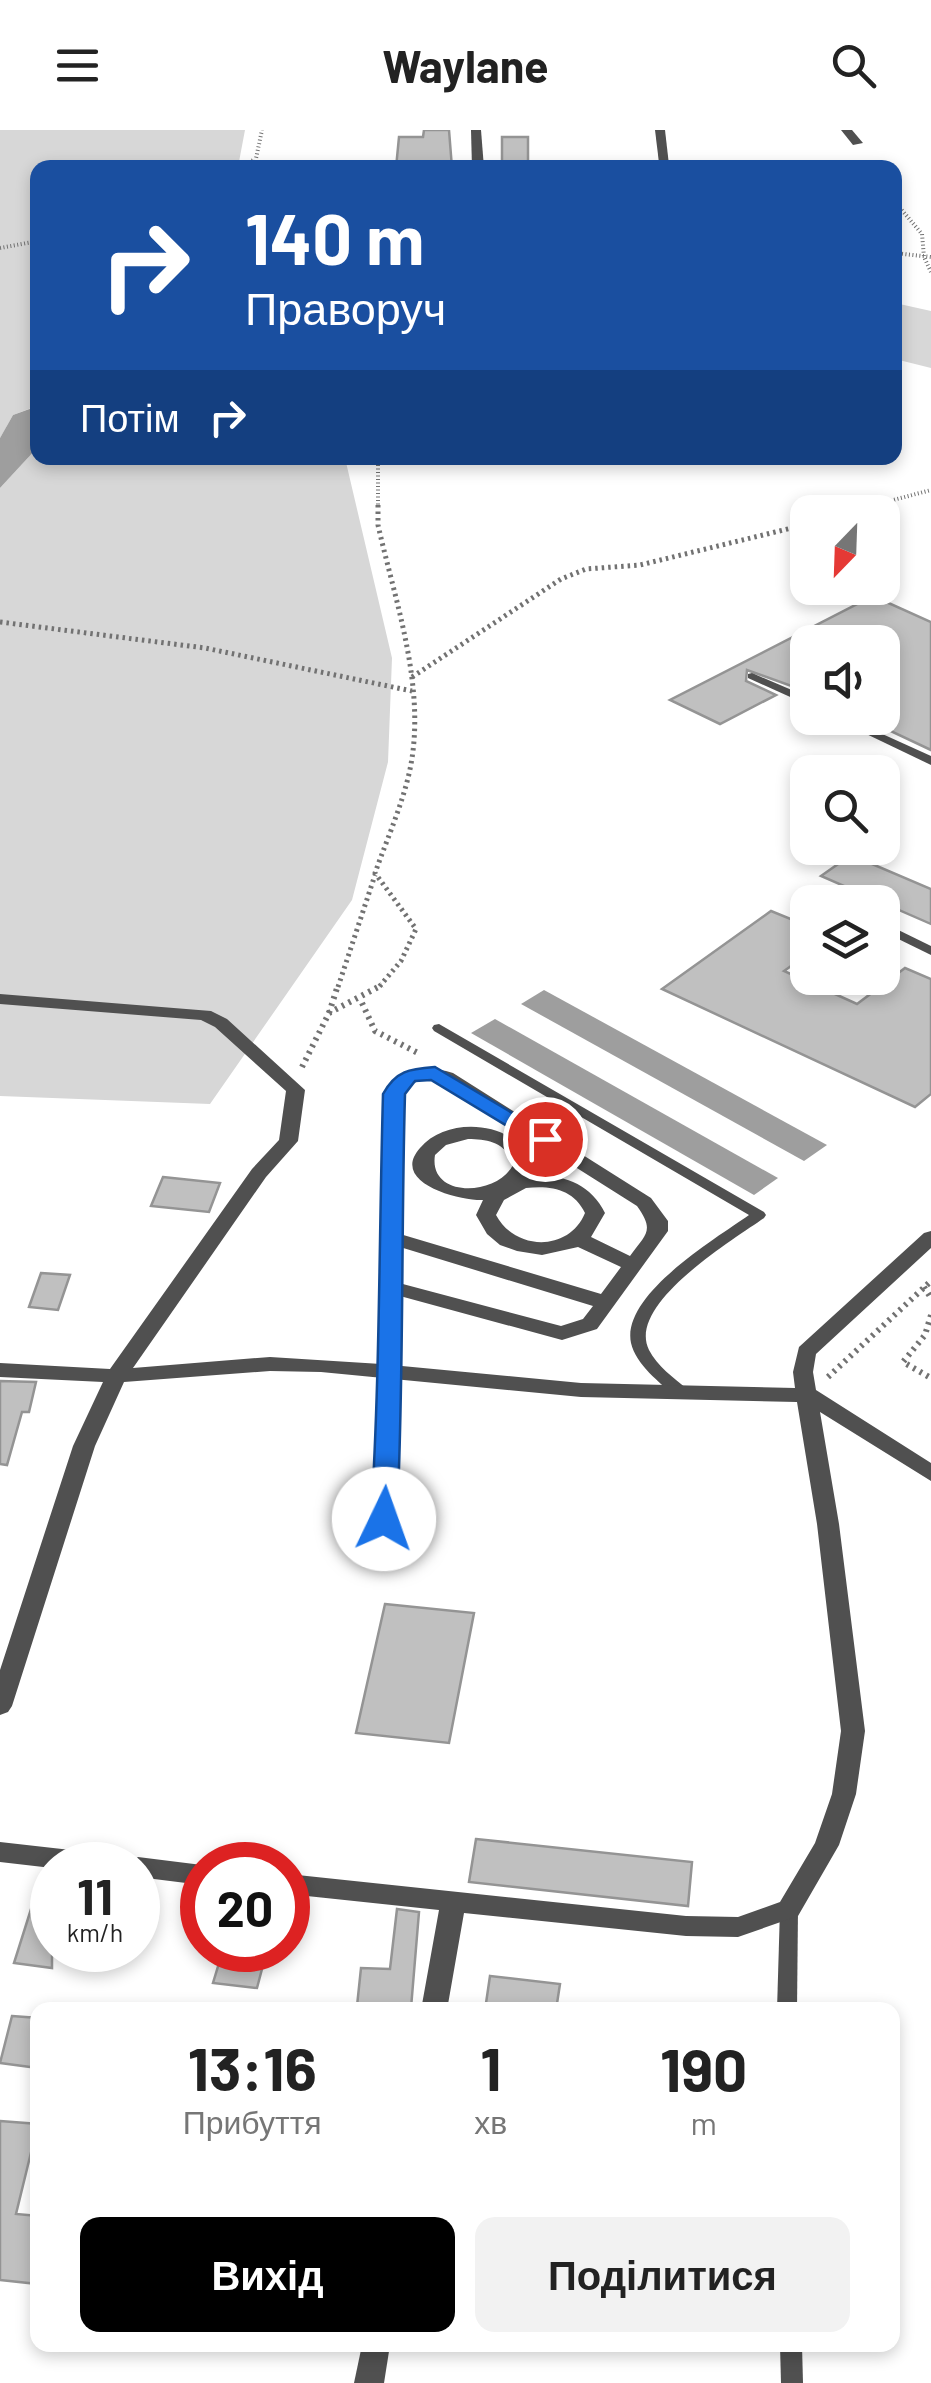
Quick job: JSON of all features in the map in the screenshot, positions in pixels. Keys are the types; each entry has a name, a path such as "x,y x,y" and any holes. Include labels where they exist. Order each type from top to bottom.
{"street":[{"path":"476,130 478,160"},
{"path":"660,130 665,160"},
{"path":"846,130 857,143"},
{"path":"0,999 205,1015 221,1024 296,1090 288,1141 259,1173 116,1376 84,1446 0,1706"},
{"path":"388,1287 562,1333 590,1324 658,1231 658,1221 644,1202 435,1073 410,1075 400,1081 394,1094 388,1287 392,1369"},
{"path":"504,1189 494,1196 486,1215 496,1233 520,1246 550,1248 578,1240 588,1232 594,1214 584,1195 574,1188 531,1181 504,1189 477,1196 436,1187 422,1171 424,1154 430,1146 453,1135 481,1133 507,1141 516,1148 523,1165 514,1182 504,1189"},
{"path":"391,1238 604,1302"},
{"path":"310,1887 738,1928 789,1910 827,1844 844,1794 853,1731 803,1372 806,1352 931,1238"},
{"path":"578,1240 632,1265"},
{"path":"0,1370 116,1376 270,1364 392,1369 580,1390 809,1394 931,1473"},
{"path":"0,1852 30,1855"},
{"path":"435,2002 453,1903"},
{"path":"370,2383 375,2352"}],"lane":[{"path":"752,676 790,694"},
{"path":"875,735 931,761"},
{"path":"900,935 931,950"},
{"path":"440,1028 759,1214 662,1288 644,1309 637,1329 639,1346 680,1394"},
{"path":"384,1519 392,1369"},
{"path":"787,2002 789,1910"},
{"path":"791,2352 792,2383"}],"path":[{"path":"253,160 262,130"},
{"path":"902,210 925,236 931,272"},
{"path":"0,248 30,242"},
{"path":"902,254 928,257"},
{"path":"296,1090 298,1075 328,1014 409,774 412,677 378,525 378,465"},
{"path":"900,498 931,490"},
{"path":"412,677 561,578 586,569 640,565 790,528"},
{"path":"0,622 205,648 412,691"},
{"path":"328,1014 362,1003 402,963 416,929 375,874"},
{"path":"362,1003 375,1030 423,1056 435,1073"},
{"path":"809,1394 928,1284"},
{"path":"928,1284 931,1298"},
{"path":"931,1316 925,1335 903,1362 931,1378"}],"shaded area":[{"path":"0,130 245,130 239,160 30,160 30,409 13,415 0,438"},
{"path":"902,305 931,311 931,368 902,361"},
{"path":"30,409 30,456 0,488 0,438 13,415"},
{"path":"30,456 30,465 347,465 392,658 388,762 352,900 210,1104 0,1096 0,488"},
{"path":"544,990 827,1145 804,1161 521,1004"},
{"path":"495,1019 778,1178 754,1195 471,1033"}],"building":[{"path":"424,130 449,130 451,160 397,160 399,137 423,137"},
{"path":"502,137 528,137 528,160 502,160"},
{"path":"855,605 893,605 931,622 931,750 899,735 900,625 816,625"},
{"path":"790,639 790,686 747,670 746,681 776,695 720,724 670,700"},
{"path":"837,865 875,865 931,889 931,924 900,910 900,885 842,885 821,876"},
{"path":"771,911 790,919 790,967 784,971 790,974 790,995 837,995 857,1004 869,995 900,995 900,972 905,968 931,979 931,1094 915,1107 662,989"},
{"path":"163,1177 220,1183 209,1212 151,1206"},
{"path":"41,1273 70,1275 58,1310 29,1307"},
{"path":"0,1381 36,1382 29,1412 22,1412 7,1465 0,1464"},
{"path":"385,1604 474,1613 449,1743 356,1733"},
{"path":"476,1839 692,1862 688,1906 469,1882"},
{"path":"397,1909 419,1912 412,2002 357,2002 361,1968 390,1969"},
{"path":"30,1912 30,1965 14,1963"},
{"path":"216,1972 261,1972 257,1988 213,1983"},
{"path":"490,1976 560,1984 557,2002 486,2002"},
{"path":"12,2016 30,2017 30,2067 0,2063"},
{"path":"0,2121 30,2123 30,2157 16,2214 30,2215 30,2283 0,2280"}],"route":[{"path":"384,1519 392,1369 388,1287 394,1094 400,1081 410,1075 422,1072 446,1076 545,1139"}]}
